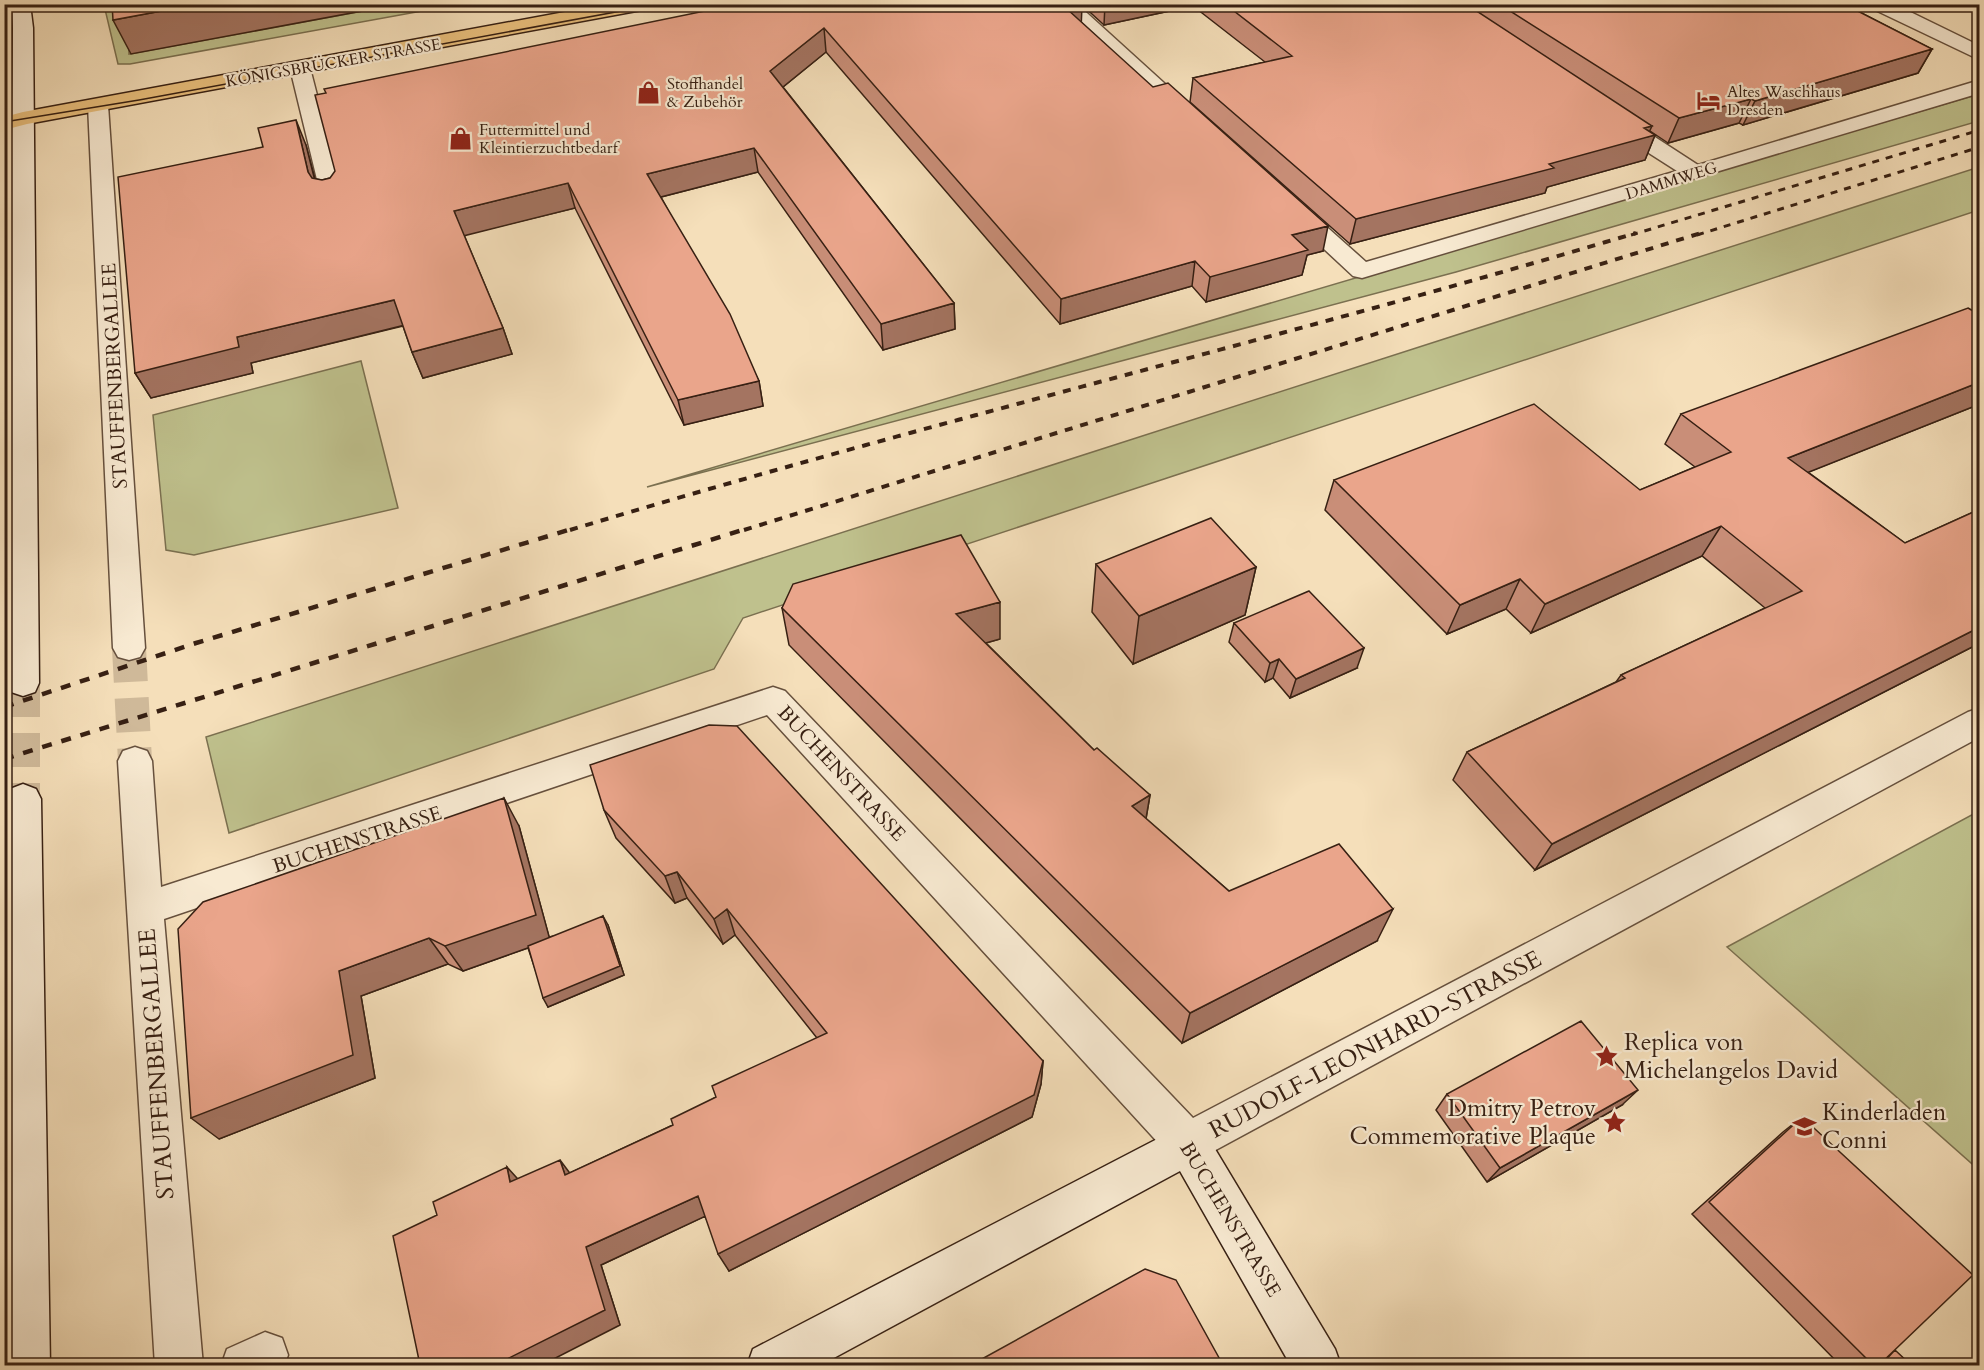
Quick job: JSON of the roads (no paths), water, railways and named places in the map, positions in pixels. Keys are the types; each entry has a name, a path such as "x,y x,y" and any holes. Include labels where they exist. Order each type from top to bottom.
{"main road":[{"name":"KÖNIGSBRÜCKER STRASSE","path":"9,122 642,4"}],"street":[{"path":"21,4 9,122 24,682"},
{"path":"1065,4 1205,130"},
{"path":"1878,4 1980,54"},
{"path":"300,68 332,196"},
{"name":"DAMMWEG","path":"1275,193 1362,271 1980,86"},
{"name":"STAUFFENBERGALLEE","path":"98,105 129,648"},
{"path":"1596,108 1695,173"},
{"name":"BUCHENSTRASSE","path":"144,909 773,700 1188,1144 1318,1365"},
{"name":"RUDOLF-LEONHARD-STRASSE","path":"770,1365 1980,722"},
{"name":"STAUFFENBERGALLEE","path":"135,761 179,1365"},
{"path":"23,799 26,1365"}],"tunnel":[{"path":"129,648 135,761"},
{"path":"23,683 23,799"}],"tram line":[{"path":"4,122 139,100 659,4"}],"railway":[{"path":"1631,235 1980,130"},
{"path":"1697,235 1980,147"},
{"path":"570,530 836,453 1370,309 1636,233"},
{"path":"744,530 1701,233"},
{"path":"4,707 196,643 575,528"},
{"path":"4,759 749,528"}],"place":[{"name":"Stoffhandel & Zubehör","path":"649,92"},
{"name":"Altes Waschhaus Dresden","path":"1709,100"},
{"name":"Futtermittel und Kleintierzuchtbedarf","path":"461,138"},
{"name":"Replica von Michelangelos David","path":"1606,1056"},
{"name":"Dmitry Petrov Commemorative Plaque","path":"1614,1122"},
{"name":"Kinderladen Conni","path":"1804,1126"}]}
